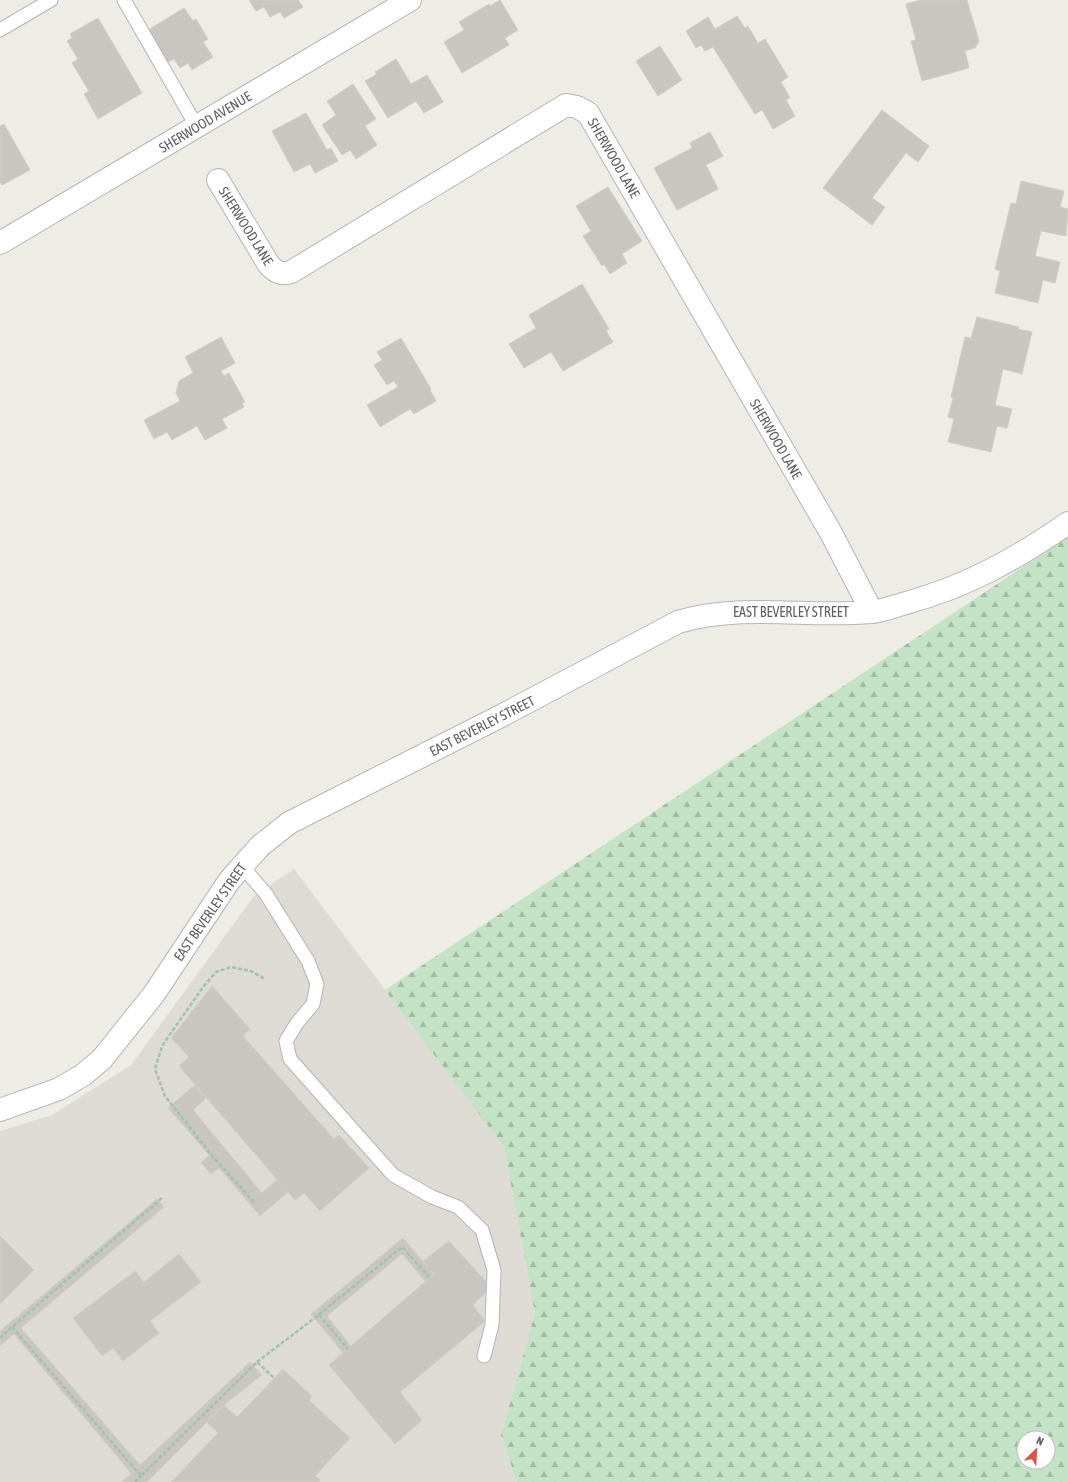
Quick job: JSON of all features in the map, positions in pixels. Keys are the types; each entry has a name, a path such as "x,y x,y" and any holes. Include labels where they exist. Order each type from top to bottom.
{"street":[{"name":"SHERWOOD AVENUE","path":"0,243 410,0"},
{"name":"SHERWOOD LANE","path":"218,180 269,265 277,272 285,274 291,272 566,105 583,109 588,113 832,533 872,612"},
{"name":"EAST BEVERLEY STREET","path":"0,1110 59,1089 83,1075 102,1059 154,994 214,901 260,846 289,823 501,716 678,622 705,615 731,612 872,612 935,595 994,570 1024,553 1068,523"}],"lane":[{"path":"0,30 51,0"},
{"path":"124,0 197,127"},
{"path":"242,866 266,894 308,961 317,984 313,1004 297,1023 286,1041 290,1059 393,1175 432,1197 458,1207 482,1230 494,1270 492,1325 484,1356"}],"path":[{"path":"254,1202 213,1156 165,1096 155,1070 162,1046 203,987 216,972 231,967 251,972 265,979"},
{"path":"0,1338 162,1198"},
{"path":"135,1482 257,1362 319,1315 402,1247 430,1278"},
{"path":"319,1315 348,1349"},
{"path":"12,1328 141,1476"},
{"path":"257,1362 274,1378"}],"shaded area":[{"path":"294,869 504,1147 535,1313 501,1435 517,1482 0,1482 0,1131 52,1115 131,1065 254,896"}],"green space":[{"path":"1068,537 1068,1482 517,1482 501,1435 535,1313 504,1147 385,990"}],"building":[{"path":"249,0 298,0 303,7 284,18 280,12 270,17 264,7 256,11"},
{"path":"500,0 518,30 505,38 509,45 462,73 444,42 464,30 459,22 489,4 490,6"},
{"path":"921,0 967,0 979,41 975,48 965,51 969,68 922,81 911,41 916,40 906,4"},
{"path":"184,8 193,21 196,19 208,39 203,42 213,57 192,70 188,63 180,68 174,59 168,62 148,30"},
{"path":"737,16 745,28 748,26 758,43 765,39 788,77 781,82 790,98 786,100 795,116 773,129 762,110 755,114 713,47 705,51 701,45 696,48 686,31 708,17 715,29"},
{"path":"98,18 142,93 98,119 84,94 89,91 72,63 78,59 67,41 72,38 70,34"},
{"path":"660,46 682,80 658,96 636,61"},
{"path":"396,59 411,84 427,75 443,102 424,113 416,101 388,118 365,81 377,74 375,72"},
{"path":"353,84 376,119 365,126 377,145 356,159 350,150 342,155 322,125 336,115 327,101"},
{"path":"882,110 929,146 918,162 906,153 872,198 885,207 872,225 823,188"},
{"path":"306,113 327,150 331,148 338,161 315,173 310,164 294,172 272,131"},
{"path":"4,124 30,170 2,185 0,182 0,126"},
{"path":"710,132 723,156 706,165 718,189 677,210 654,168 692,148 690,143"},
{"path":"1021,181 1064,191 1060,207 1068,209 1066,236 1041,231 1035,256 1060,262 1055,283 1043,280 1038,303 995,293 1000,271 995,269 1011,203 1016,204"},
{"path":"608,187 642,241 622,254 627,263 610,274 604,264 602,266 583,236 591,231 576,206"},
{"path":"582,284 609,329 606,331 613,342 563,371 551,352 524,368 509,344 536,328 529,315"},
{"path":"977,317 1019,327 1018,329 1032,332 1022,374 1003,369 995,405 1012,409 1007,428 997,426 991,452 948,442 954,419 948,417 953,398 951,397 965,337 971,338"},
{"path":"221,337 235,363 221,371 224,376 229,373 245,402 242,403 244,407 222,419 227,428 205,440 197,426 172,440 167,432 154,439 144,420 180,401 176,393 179,381 193,373 185,357"},
{"path":"401,338 431,389 430,390 436,401 414,414 410,409 380,427 367,405 398,387 394,381 387,385 374,365 382,360 377,352"},
{"path":"212,986 250,1029 243,1036 334,1139 339,1135 369,1168 320,1211 304,1193 295,1200 179,1066 189,1057 171,1038"},
{"path":"195,1085 206,1098 193,1110 262,1193 277,1180 288,1192 260,1216 219,1168 211,1174 201,1163 209,1155 168,1108"},
{"path":"157,1199 164,1207 21,1328 140,1465 131,1473 14,1334 0,1346 0,1331"},
{"path":"0,1236 34,1270 0,1304"},
{"path":"403,1238 434,1274 426,1282 402,1254 327,1316 351,1346 343,1353 311,1314"},
{"path":"449,1241 491,1287 473,1305 485,1321 400,1392 422,1420 395,1444 329,1365 434,1274 423,1261"},
{"path":"179,1254 201,1282 150,1321 159,1333 123,1361 113,1348 102,1356 73,1318 135,1271 144,1282"},
{"path":"250,1362 262,1375 224,1405 147,1482 122,1482"},
{"path":"283,1369 312,1396 309,1400 350,1438 315,1476 320,1480 319,1482 171,1482 218,1433 207,1423 224,1405 237,1417"}]}
